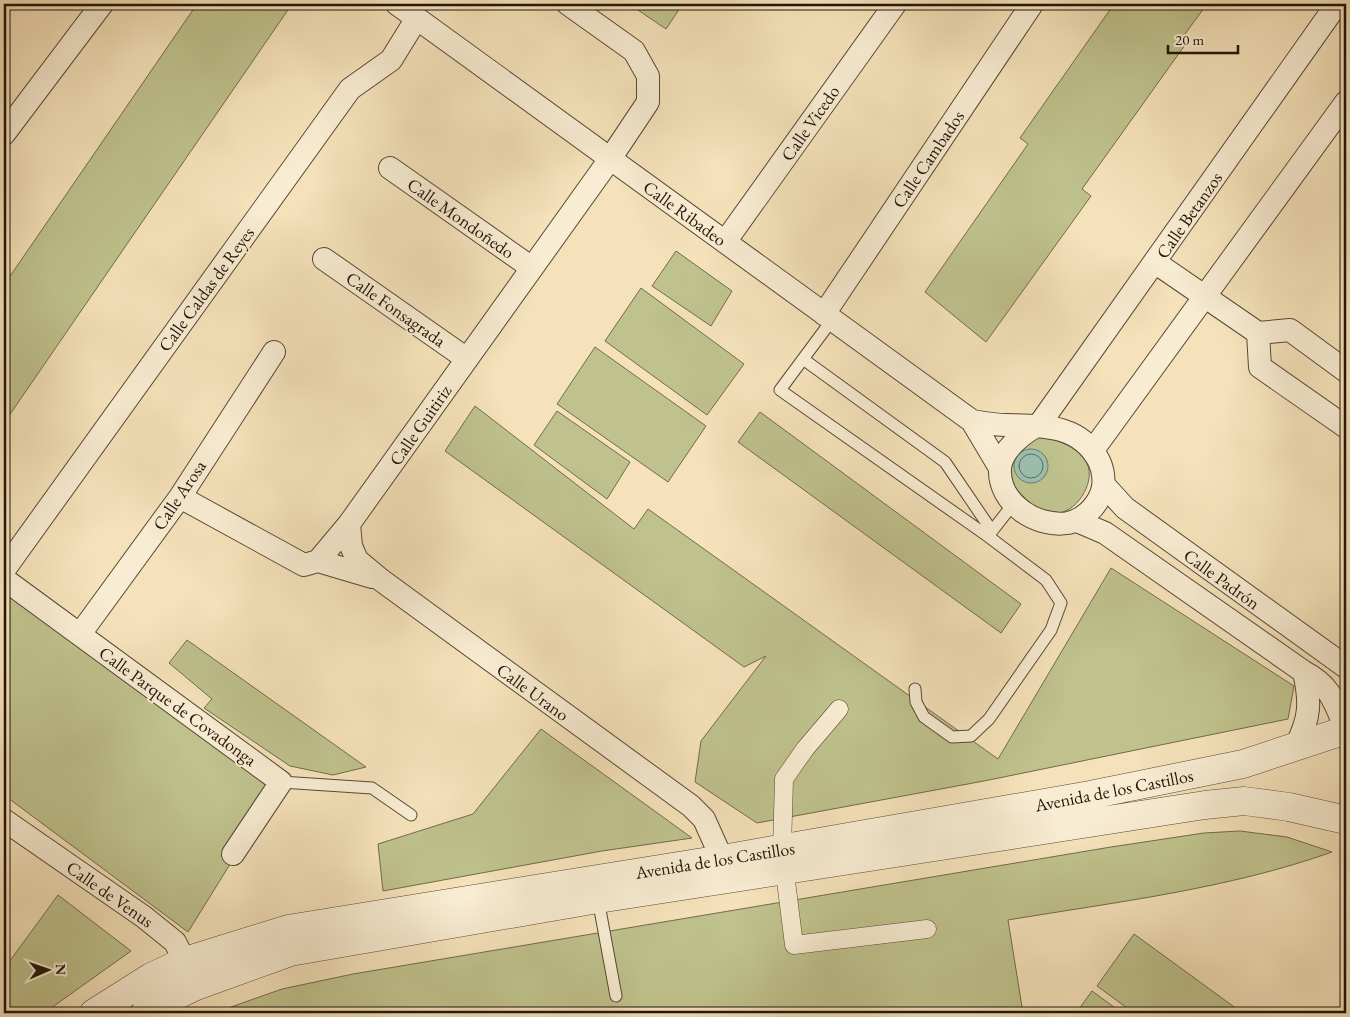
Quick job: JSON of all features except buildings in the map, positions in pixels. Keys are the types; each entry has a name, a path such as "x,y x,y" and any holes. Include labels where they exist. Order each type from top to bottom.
{"street":[{"path":"4,134 102,4"},
{"name":"Calle Ribadeo","path":"397,4 972,421 1000,468"},
{"name":"Calle Guitiriz","path":"318,561 349,524 610,159 648,102 648,76 634,51 568,4"},
{"name":"Calle Vicedo","path":"725,242 895,4"},
{"name":"Calle Cambados","path":"828,316 1032,4"},
{"name":"Calle Betanzos","path":"1040,425 1337,4"},
{"name":"Calle Caldas de Reyes","path":"4,570 350,89 391,60 417,18"},
{"path":"1093,450 1346,102"},
{"name":"Calle Mondoñedo","path":"390,168 532,268"},
{"name":"Calle Fonsagrada","path":"324,260 467,359"},
{"path":"1156,263 1258,333 1290,330 1346,371"},
{"path":"1258,333 1260,366 1346,427"},
{"name":"Calle Arosa","path":"80,634 180,497 274,352"},
{"name":"Calle Ribadeo","path":"972,421 1005,425 1040,425"},
{"path":"1040,425 1071,434 1093,450 1101,465 1104,484 1094,507 1077,521 1045,523 1028,517 1014,503 1004,487 1000,468 1009,448 1028,430 1040,425"},
{"name":"Calle Padrón","path":"1104,484 1124,508 1346,667"},
{"path":"180,497 304,565 318,561 381,580"},
{"name":"Calle Padrón","path":"1077,521 1105,533 1304,672 1320,680 1334,701 1346,730"},
{"name":"Calle Urano","path":"349,524 351,546 357,560 381,580 691,806 704,819 723,869"},
{"name":"Calle Parque de Covadonga","path":"4,579 281,782"},
{"path":"1296,746 1305,729 1310,710 1304,672"},
{"path":"839,709 805,749 784,779 783,859 794,945 927,929"},
{"name":"Avenida de los Castillos","path":"783,859 1243,764 1346,730"},
{"path":"233,854 281,782"},
{"name":"Avenida de los Castillos","path":"94,1013 151,977 185,961 288,929 723,869 783,859 1204,804 1244,801 1289,807 1346,820"},
{"name":"Calle de Venus","path":"4,820 144,917 175,942 196,986"},
{"name":"Avenida de los Castillos","path":"145,1013 164,1001 196,986 290,952 598,899 723,869"}],"lane":[{"path":"828,316 803,359 780,390 991,534 1046,580 1061,603 1050,630 989,719 971,736 952,737 924,717 916,702 915,689"},
{"path":"803,359 945,462 991,534"},
{"path":"991,534 1014,503"},
{"path":"281,782 372,788 411,815"},
{"path":"598,899 616,996"}],"green space":[{"path":"197,4 292,4 4,423 4,285"},
{"path":"629,4 675,4 680,8 666,29"},
{"path":"1114,4 1207,4 1185,34 1190,38 1082,189 1091,196 986,342 925,292 1028,144 1020,138"},
{"path":"676,251 732,291 711,326 652,286"},
{"path":"641,288 744,364 707,415 605,341"},
{"path":"595,347 706,426 668,482 557,404"},
{"path":"475,406 634,529 648,509 998,759 1111,568 1294,686 1288,719 984,781 757,823 695,782 701,741 766,656 744,667 445,451"},
{"path":"557,411 630,462 607,499 534,445"},
{"path":"760,412 1021,604 1001,633 738,442"},
{"path":"1034,435 1055,440 1074,449 1085,460 1088,467 1088,484 1084,492 1079,500 1066,511 1050,512 1036,507 1018,491 1009,479 1013,453"},
{"path":"4,581 281,782 188,932 4,795"},
{"path":"187,640 366,767 333,775 290,766 204,708 212,699 169,663"},
{"path":"541,729 692,838 602,851 383,891 378,844 473,814"},
{"path":"1240,831 1287,837 1332,852 1253,876 1212,885 1008,920 1023,1013 214,1013 282,989 353,974 1111,847 1204,833"},
{"path":"58,895 131,951 44,1013 4,1013 4,969"},
{"path":"1134,934 1237,1009 1234,1013 1134,1013 1097,986"},
{"path":"1092,991 1122,1013 1076,1013"}],"water":[{"path":"1031,449 1043,454 1048,466 1043,478 1031,483 1019,478 1014,466 1019,454"}]}
